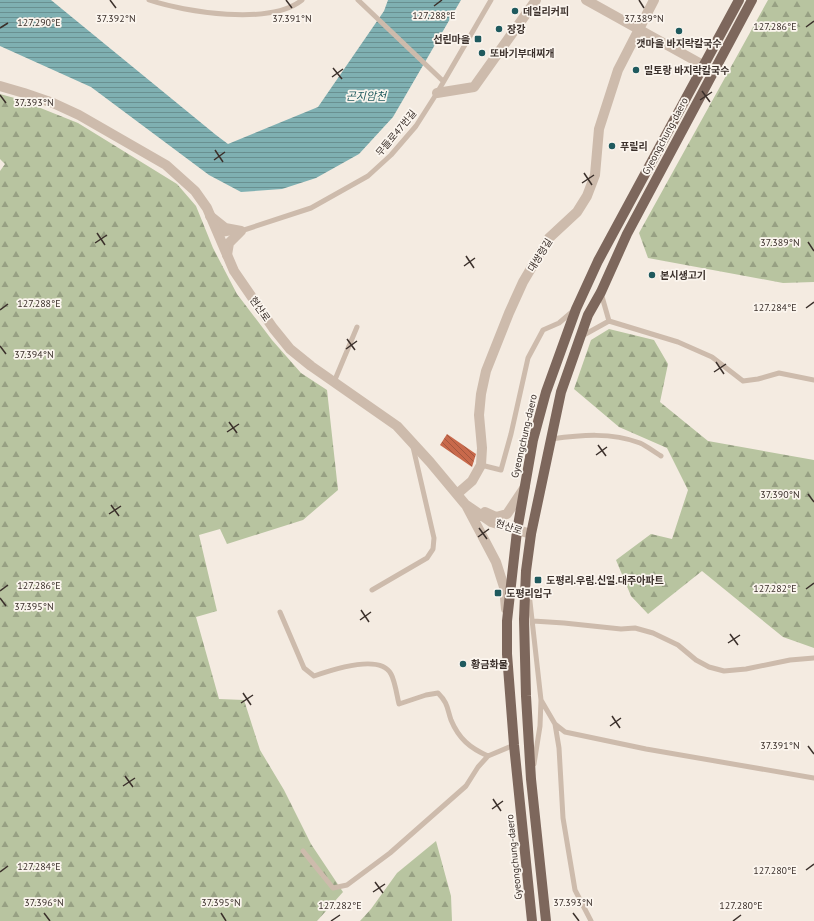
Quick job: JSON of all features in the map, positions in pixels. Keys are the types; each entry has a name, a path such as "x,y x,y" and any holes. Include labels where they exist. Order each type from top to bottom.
{"main road":[{"name":"Gyeongchung-daero","path":"532,921 506,654 507,621 517,530 533,440 546,392 576,309 598,260 739,0"},
{"name":"Gyeongchung-daero","path":"546,921 531,779 526,696 524,619 526,571 531,534 561,392 588,315 601,292 627,234 712,72 752,0"}],"street":[{"path":"437,93 474,87 536,0"},
{"path":"586,0 703,65 712,72"},
{"name":"대쌍령길","path":"457,494 472,481 481,465 482,448 479,415 480,394 486,371 509,313 523,282 549,238 576,212 587,196 595,175 599,129 605,108 618,70 640,30 654,0"},
{"name":"현산로","path":"0,86 24,93 79,115 166,165 195,191 207,208 234,271 273,328 290,348 311,366 397,426 412,441 465,504 491,522 531,534"},
{"path":"210,216 225,228 241,231"},
{"path":"227,255 229,243 241,231"},
{"path":"465,504 496,517 507,514 525,487"},
{"path":"465,504 496,562 504,587 507,621"}],"lane":[{"path":"149,0 195,11 232,14 260,13 282,10 302,0"},
{"path":"358,0 443,81"},
{"name":"무들로47번길","path":"218,235 241,231 311,208 368,176 391,155 416,126 491,0"},
{"path":"601,292 609,321"},
{"path":"481,465 501,470 511,434 528,358 543,330 559,322 576,309"},
{"path":"581,336 609,321 678,342 712,357 743,381 758,379 779,373 814,380"},
{"path":"334,382 357,327"},
{"path":"551,439 601,435 620,437 641,444 661,456"},
{"path":"372,590 419,564 427,558 433,549 434,538 412,441"},
{"path":"526,571 541,700 540,726 531,779"},
{"path":"280,612 304,668 314,676 344,666 372,664 385,667 391,673 399,704 426,695 438,693 446,700 451,719 457,733 473,749 488,756"},
{"path":"532,621 621,629 635,628 653,633 678,645 696,660 709,667 724,671 746,669 790,660 814,658"},
{"path":"541,700 555,724 559,748 563,818 575,890 591,921"},
{"path":"555,724 565,732 582,737 814,778"},
{"path":"303,851 333,888 347,885 390,853 452,800 466,786 478,767 488,756 514,745"}],"green space":[{"path":"768,0 814,0 814,282 783,283 648,258 639,233"},
{"path":"0,94 18,99 78,123 177,184 196,206 213,248 237,294 272,340 301,373 327,390 338,490 303,520 227,544 220,529 199,535 217,611 196,617 219,699 244,700 260,750 284,790 311,844 343,892 317,921 0,921 0,171 5,164 0,159"},
{"path":"609,329 654,340 668,364 660,402 708,441 814,460 814,648 783,637 702,571 648,614 631,596 616,560 651,534 672,539 688,490 667,448 619,427 574,389 591,340"},
{"path":"436,841 451,896 452,921 360,921 371,909 397,873"}],"water":[{"name":"곤지암천","path":"0,0 51,0 228,144 318,107 384,11 388,0 461,0 393,117 359,154 316,178 282,189 241,192 209,175 91,87 0,46"}],"building":[{"path":"447,434 476,454 472,467 440,445"}],"place":[{"name":"데일리커피","path":"515,11"},
{"name":"장강","path":"499,29"},
{"name":"갯마을 바지락칼국수","path":"679,31"},
{"name":"선린마을","path":"478,39"},
{"name":"또바기부대찌개","path":"482,53"},
{"name":"밀토랑 바지락칼국수","path":"636,70"},
{"name":"푸릴리","path":"612,146"},
{"name":"본시생고기","path":"652,275"},
{"name":"도평리.우림.신일.대주아파트","path":"538,580"},
{"name":"도평리입구","path":"498,593"},
{"name":"황금화물","path":"463,664"}]}
